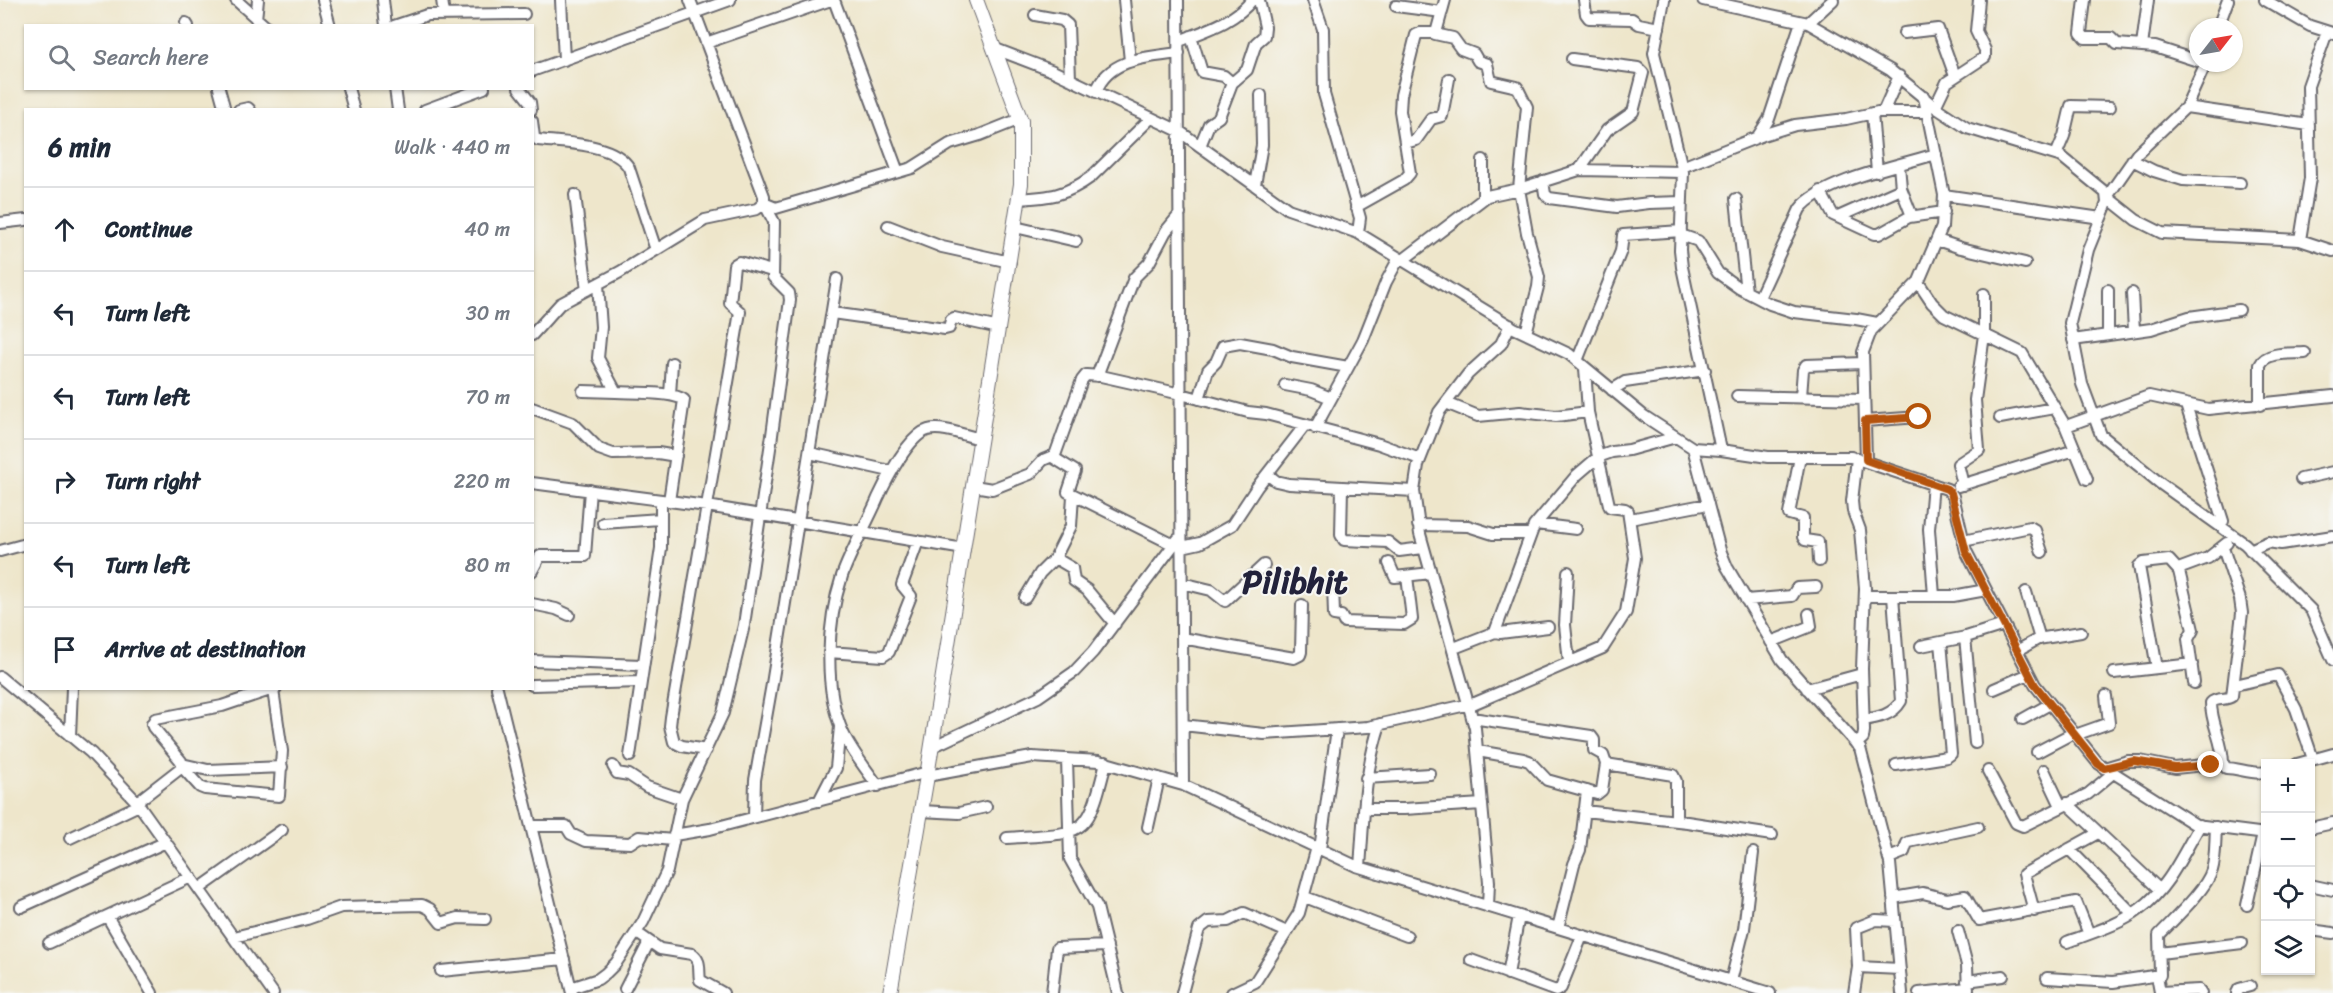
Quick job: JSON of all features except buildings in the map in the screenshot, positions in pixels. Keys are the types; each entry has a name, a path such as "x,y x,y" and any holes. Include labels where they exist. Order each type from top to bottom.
{"main road":[{"path":"890,993 928,774 1021,184 1020,119 976,0"}],"street":[{"path":"236,0 260,22"},
{"path":"258,0 260,22"},
{"path":"323,0 329,24"},
{"path":"383,0 386,24"},
{"path":"442,0 444,14"},
{"path":"561,0 564,60"},
{"path":"497,690 572,991 606,973 616,963 639,929 667,871 682,799 727,701 744,625 790,300 789,293 775,279 772,271 774,222 764,203 764,196 690,0"},
{"path":"534,70 730,0"},
{"path":"706,43 832,0 898,172"},
{"path":"1124,0 1130,61"},
{"path":"932,747 1050,690 1080,666 1178,546 1182,534 1178,0"},
{"path":"1096,92 1105,76 1115,68 1130,61 1179,47 1191,36 1243,11 1252,0"},
{"path":"1200,146 1209,124 1219,117 1232,83 1247,70 1256,44 1264,36 1265,27 1259,0"},
{"path":"1312,0 1323,29 1324,94 1360,218 1358,233"},
{"path":"1435,34 1445,0"},
{"path":"1584,0 1586,14 1589,18 1632,19 1639,24 1659,28"},
{"path":"1664,0 1654,53 1682,169 1682,267 1721,450"},
{"path":"1703,0 1805,23 1899,76 1924,97 1931,109 1944,195 1944,212 1937,240 1918,282 1877,323 1864,344 1865,421 1862,459 1853,506 1860,530 1865,596 1862,674 1863,738 1856,744"},
{"path":"1931,109 1944,86 1955,76 1985,57 1985,50 1976,31 1979,0"},
{"path":"2085,0 2082,36 2111,38 2117,44 2159,48 2189,58"},
{"path":"2142,46 2148,0"},
{"path":"2221,18 2228,0"},
{"path":"2265,0 2310,26 2330,32 2308,86 2310,178 2300,240"},
{"path":"1758,137 1769,119 1805,23 1831,1"},
{"path":"1396,6 1442,12"},
{"path":"399,24 416,17 444,14 524,14"},
{"path":"501,14 502,24"},
{"path":"1035,15 1062,20 1068,25 1070,79"},
{"path":"1904,33 1938,29 1955,76"},
{"path":"1356,207 1408,177 1410,168 1400,104 1416,35 1419,33 1435,34 1453,38 1461,49 1474,54 1476,60 1487,64 1492,82 1515,86 1519,89 1527,107 1519,189 1527,233 1539,277 1537,295 1526,333"},
{"path":"1191,36 1202,72 1224,76 1232,83"},
{"path":"993,48 1070,79 1179,131 1288,209 1358,233 1510,325 1569,354 1644,416 1692,448 1768,457 1862,459 1949,491 1953,496 1968,556 2029,674 2098,764 2200,825 2261,834"},
{"path":"1572,59 1638,68 1643,74 1633,111 1607,130 1579,170"},
{"path":"2202,72 2186,106 2132,160 2108,197 2088,250 2070,323 2082,384 2101,435 2161,484 2250,550 2311,610 2328,635 2333,660"},
{"path":"1877,172 1877,112 1899,76"},
{"path":"1405,144 1416,140 1431,119 1442,116 1449,79"},
{"path":"220,90 224,108"},
{"path":"349,90 353,108"},
{"path":"395,90 398,108"},
{"path":"430,108 479,90"},
{"path":"521,90 530,102 531,108"},
{"path":"1255,185 1261,153 1261,95"},
{"path":"2056,155 2064,136 2071,106 2110,107"},
{"path":"2186,106 2308,125"},
{"path":"1420,459 1379,444 1310,426 1266,414 1248,412 1181,394 1086,375 1082,380 1055,455 1055,460 1075,471 1067,489 1072,496 1178,546 1200,543 1232,525 1267,474 1310,426 1331,399 1363,340 1386,282 1401,259 1483,198 1579,170 1682,169 1758,137 1795,125 1846,119 1877,112 1931,109 1967,128 2062,157 2136,220 2162,233 2300,240 2333,251"},
{"path":"1019,199 1050,197 1067,193 1080,186 1151,118"},
{"path":"764,203 776,208 918,166 950,144 1020,119"},
{"path":"534,136 538,140 590,146 623,158 633,179 656,250"},
{"path":"1759,298 1800,210 1807,200 1820,191 1936,153"},
{"path":"1483,160 1483,198"},
{"path":"2132,160 2154,171 2183,180 2240,183"},
{"path":"1899,165 1901,189 1912,216"},
{"path":"1543,181 1545,194 1549,198 1617,207 1654,202 1682,202"},
{"path":"1838,218 1901,189"},
{"path":"1820,191 1831,213 1877,234 1912,216 1944,212"},
{"path":"575,195 587,290"},
{"path":"1944,195 2101,218"},
{"path":"1736,199 1746,292"},
{"path":"534,333 560,304 705,220 758,209 764,203"},
{"path":"1098,376 1134,278 1149,263 1166,231 1180,214"},
{"path":"0,223 24,220"},
{"path":"888,226 931,244 1010,262"},
{"path":"1015,227 1076,242"},
{"path":"1183,725 1264,734 1380,724 1469,704 1603,648 1626,612 1635,558 1630,519 1625,509 1609,505 1588,412 1581,364 1621,251 1623,235 1681,233 1698,242 1718,273 1759,298 1794,312 1877,323"},
{"path":"1937,240 2025,263"},
{"path":"706,750 678,745 674,742 670,726 740,312 730,303 735,265 739,262 772,271"},
{"path":"754,817 755,780 837,279"},
{"path":"1918,282 1932,303 1944,315 2022,353 2065,424 2086,479"},
{"path":"598,284 601,327 598,358 616,392"},
{"path":"2108,290 2108,335"},
{"path":"2132,293 2134,331"},
{"path":"1963,485 1958,464 1979,450 1975,400 1984,334 1984,294"},
{"path":"2073,340 2156,328 2189,317 2239,310"},
{"path":"832,313 945,329 949,328 954,318 999,328"},
{"path":"1488,907 1489,882 1478,750 1469,704 1418,525 1414,491 1420,459 1434,421 1468,374 1501,344 1510,325"},
{"path":"1199,399 1208,370 1216,362 1223,346 1231,343 1273,349 1292,357 1348,367"},
{"path":"2260,405 2260,365 2262,361 2268,356 2305,353"},
{"path":"670,395 672,363"},
{"path":"1801,396 1803,370 1806,365 1863,363"},
{"path":"1612,390 1625,382 1705,370"},
{"path":"1285,385 1311,390 1331,399"},
{"path":"583,391 670,395 682,397 684,400 676,456 660,519 661,548 630,756"},
{"path":"1737,396 1864,399"},
{"path":"2065,424 2070,425 2149,396 2208,409 2333,396"},
{"path":"1446,403 1478,416 1520,412 1556,416 1588,412"},
{"path":"2186,405 2223,521 2217,525"},
{"path":"2000,418 2054,408"},
{"path":"534,409 573,423 599,449 613,454 658,453 676,456"},
{"path":"1865,421 1919,417"},
{"path":"878,786 851,748 840,724 831,682 831,624 842,576 890,471 916,438 930,429 981,439"},
{"path":"1495,632 1534,529 1577,475 1598,457 1676,437"},
{"path":"1692,448 1727,567 1782,660 1860,748 1889,858 1902,993"},
{"path":"1949,491 2075,450"},
{"path":"810,453 890,471"},
{"path":"974,486 992,489 1030,474 1043,460 1055,455"},
{"path":"1800,457 1789,512 1790,516 1803,518 1805,540 1818,542 1819,561"},
{"path":"2301,479 2333,472"},
{"path":"1267,474 1276,481 1289,484 1414,491"},
{"path":"534,483 706,506 964,549"},
{"path":"1933,484 1929,529 1934,596"},
{"path":"1342,488 1341,535 1344,540 1388,542 1399,551 1424,548"},
{"path":"534,567 540,556 585,556 590,490"},
{"path":"1025,598 1038,575 1055,558 1071,526 1072,496"},
{"path":"1630,519 1708,504"},
{"path":"603,523 660,519"},
{"path":"1418,525 1468,526 1493,534 1534,529 1576,529"},
{"path":"1963,542 2030,527 2035,530 2042,552"},
{"path":"2179,571 2181,568 2208,558 2223,548 2233,536"},
{"path":"2250,550 2268,542 2282,544 2333,536"},
{"path":"830,652 883,656 889,652 911,597 902,585 918,541"},
{"path":"0,551 24,545"},
{"path":"1178,546 1182,583 1183,785"},
{"path":"2223,548 2237,587 2242,613 2235,685 2230,698 2214,700 2211,703 2212,717 2223,747 2223,763 2226,768 2261,772"},
{"path":"1055,558 1071,566 1074,571 1074,581 1087,590 1115,624"},
{"path":"2157,668 2139,566 2143,563 2169,560 2179,571 2193,630 2188,639 2194,682"},
{"path":"1389,563 1395,577 1431,573"},
{"path":"1182,583 1211,590 1225,601 1264,565"},
{"path":"1568,572 1565,625 1569,663"},
{"path":"1333,583 1334,615 1341,616 1343,622 1404,624 1412,619 1407,576"},
{"path":"1746,600 1792,596 1797,588 1816,587"},
{"path":"1865,596 1958,595 1986,590"},
{"path":"2026,592 2040,639"},
{"path":"1863,720 1883,716 1898,706 1901,701 1893,596"},
{"path":"534,604 556,609 569,615"},
{"path":"1182,638 1294,658 1300,655 1302,605"},
{"path":"1771,642 1810,626 1809,614"},
{"path":"1922,646 1965,637 2004,625"},
{"path":"1454,648 1495,632 1548,627"},
{"path":"2017,651 2040,639 2081,633"},
{"path":"1965,637 1975,743"},
{"path":"1896,765 1947,757 1951,754 1941,642"},
{"path":"534,661 642,665"},
{"path":"2114,673 2192,664"},
{"path":"1807,689 1862,674"},
{"path":"1994,689 2029,674"},
{"path":"2235,685 2274,674 2281,678 2296,709 2313,759 2333,754"},
{"path":"0,677 27,694 91,753 138,803 273,993"},
{"path":"534,685 641,682"},
{"path":"70,736 72,690"},
{"path":"272,690 222,706 155,719 152,724 196,784 205,789 277,797 281,793 282,751 275,690"},
{"path":"2037,752 2074,734 2109,723 2106,696"},
{"path":"2023,719 2050,704"},
{"path":"1472,718 1591,736 1594,740 1594,750 1603,755 1606,764 1602,790 1597,794 1547,780 1529,761 1478,750"},
{"path":"819,801 836,768 840,724"},
{"path":"1360,867 1366,778 1380,724"},
{"path":"1232,993 1255,982 1287,932 1304,900 1319,848 1337,729"},
{"path":"531,825 566,826 571,834 586,841 630,843 639,837 674,837 710,829 928,774 1032,757 1106,762 1183,785 1360,867 1770,993"},
{"path":"1067,759 1071,862 1097,907 1118,993"},
{"path":"1988,771 2016,823 2023,826 2088,794 2109,771 2134,761 2175,768 2223,763"},
{"path":"1007,838 1069,833 1086,823 1092,813 1106,762"},
{"path":"1606,764 1673,775 1676,781 1676,821"},
{"path":"182,765 207,770 282,767"},
{"path":"70,838 138,803 182,765"},
{"path":"613,766 617,773 629,775 647,787 682,799"},
{"path":"2044,770 2064,804 2160,890"},
{"path":"1366,778 1430,774"},
{"path":"1148,827 1159,778"},
{"path":"1558,928 1574,864 1580,850 1587,791"},
{"path":"1364,808 1404,809 1482,804"},
{"path":"921,811 959,813 986,807"},
{"path":"1584,811 1772,835"},
{"path":"2315,827 2333,823"},
{"path":"2067,942 2133,914 2149,902 2178,865 2200,825"},
{"path":"1889,858 1904,852 1909,842 1978,827"},
{"path":"2047,978 2108,987 2157,976 2162,972 2159,934 2178,917 2212,870 2216,827"},
{"path":"200,889 282,830"},
{"path":"2034,911 2024,874 2098,833"},
{"path":"21,907 166,842"},
{"path":"2247,905 2261,847"},
{"path":"2069,849 2133,914"},
{"path":"1731,981 1744,929 1753,853"},
{"path":"49,943 191,877"},
{"path":"2315,886 2333,890"},
{"path":"1893,898 1923,893 1947,899 1965,896 1979,920 2076,902 2089,934"},
{"path":"1304,900 1407,936"},
{"path":"234,937 350,906 423,904 441,923 458,918 485,919"},
{"path":"1182,993 1199,929 1208,922 1228,921 1244,913 1287,932"},
{"path":"107,916 152,993"},
{"path":"1508,974 1519,916"},
{"path":"1854,993 1858,967 1856,928 1876,920 1896,921"},
{"path":"639,929 650,942 660,949 692,954 699,962 700,980 723,993 731,993"},
{"path":"1958,931 1965,955 1968,987"},
{"path":"2315,931 2333,933"},
{"path":"1471,960 1553,990 1559,990 1582,936"},
{"path":"625,989 650,942"},
{"path":"2160,953 2242,944"},
{"path":"1052,993 1057,948 1107,946"},
{"path":"441,971 564,959"},
{"path":"1858,967 1900,969"},
{"path":"1919,993 1968,987 2003,976"},
{"path":"2157,976 2160,992 2199,990 2201,993"},
{"path":"2237,993 2239,989 2250,986"}],"district":[{"name":"Pilibhit","path":"1295,582"}],"route":[{"path":"1919,417 1865,421 1866,460 1947,489 1951,493 1966,552 2035,685 2098,764 2104,768 2128,761 2175,768 2211,765"}]}
